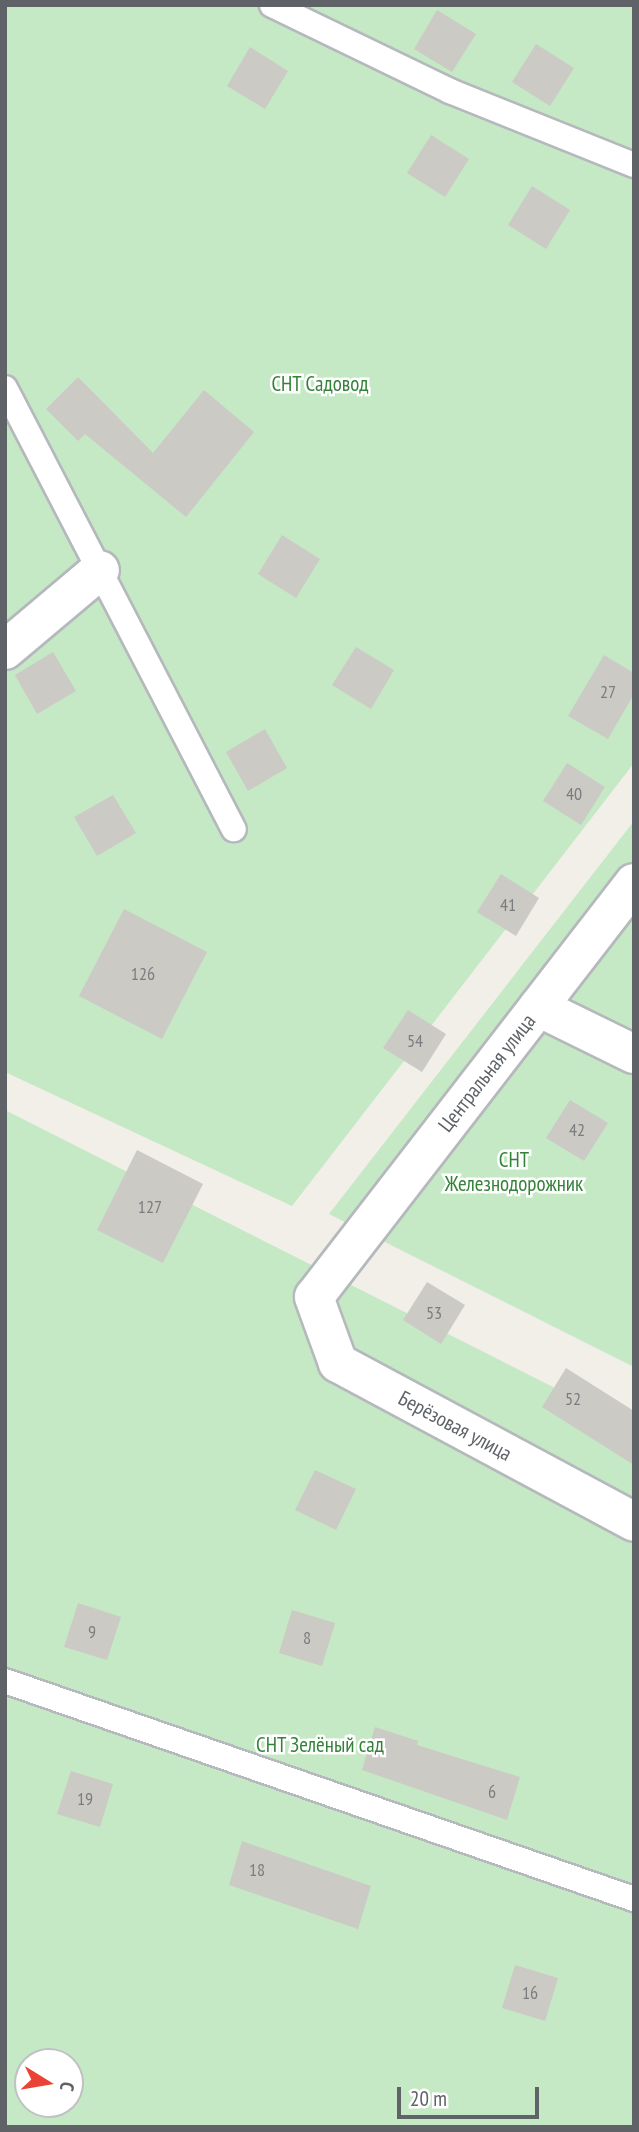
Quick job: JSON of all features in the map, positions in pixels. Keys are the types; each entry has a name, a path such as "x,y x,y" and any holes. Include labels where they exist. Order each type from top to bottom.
{"street":[{"path":"5,650 100,570"},
{"name":"Центральная улица","path":"314,1297 634,883"},
{"path":"538,1007 634,1054"},
{"name":"Берёзовая улица","path":"314,1297 338,1363 634,1522"}],"lane":[{"path":"272,5 450,91 634,165"},
{"path":"5,388 234,829"},
{"path":"5,1681 634,1899"}],"green space":[{"name":"СНТ Садовод","path":"5,5 634,5 634,763 292,1206 5,1072"},
{"name":"СНТ Железнодорожник","path":"634,821 634,1367 329,1214"},
{"name":"СНТ Зелёный сад","path":"5,1110 634,1428 634,2127 5,2127"}],"building":[{"path":"437,10 476,34 452,72 414,49"},
{"path":"536,44 574,68 550,106 512,82"},
{"path":"250,47 288,71 265,109 227,86"},
{"path":"431,135 469,159 445,197 407,173"},
{"path":"532,186 570,210 546,249 508,225"},
{"path":"78,377 153,453 204,390 254,432 186,517 85,434 78,441 46,409"},
{"path":"282,535 320,559 296,598 258,574"},
{"path":"356,647 394,670 371,709 332,685"},
{"path":"53,652 76,691 37,714 15,675"},
{"path":"604,655 634,673 634,694 608,739 568,716"},
{"path":"265,729 287,768 248,791 226,752"},
{"path":"567,763 605,787 581,825 543,801"},
{"path":"113,795 136,833 97,856 74,817"},
{"path":"501,874 539,898 516,936 477,912"},
{"path":"124,909 207,952 162,1039 79,996"},
{"path":"408,1010 446,1034 422,1072 383,1048"},
{"path":"570,1100 608,1123 584,1161 546,1138"},
{"path":"137,1150 203,1184 163,1263 97,1230"},
{"path":"427,1282 465,1305 441,1344 403,1320"},
{"path":"566,1368 634,1411 634,1465 542,1407"},
{"path":"315,1470 356,1489 336,1530 295,1510"},
{"path":"78,1603 121,1617 107,1660 64,1647"},
{"path":"292,1610 335,1623 322,1666 279,1653"},
{"path":"375,1727 418,1741 417,1745 520,1777 507,1820 362,1770"},
{"path":"71,1771 113,1784 100,1827 57,1814"},
{"path":"242,1841 371,1886 358,1929 229,1885"},
{"path":"515,1965 558,1978 545,2021 502,2008"}]}
